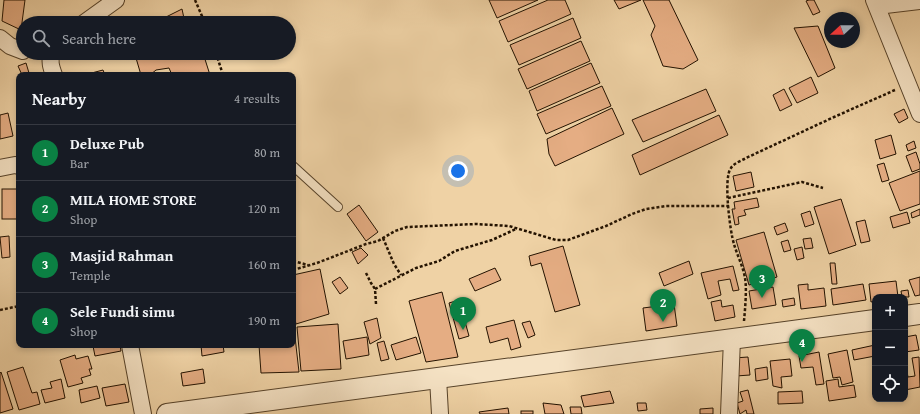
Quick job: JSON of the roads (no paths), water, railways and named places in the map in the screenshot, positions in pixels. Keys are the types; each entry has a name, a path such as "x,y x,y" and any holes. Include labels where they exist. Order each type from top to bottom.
{"street":[{"path":"94,16 115,1"},
{"path":"920,1 875,3 920,114"},
{"path":"0,38 10,46 16,48"},
{"path":"50,60 53,72"},
{"path":"0,168 16,165"},
{"path":"167,414 872,320"},
{"path":"729,414 737,338"},
{"path":"131,348 142,414"},
{"path":"438,378 440,414"}],"lane":[{"path":"296,169 338,207"}],"place":[{"name":"Masjid Rahman","path":"762,298"},
{"name":"MILA HOME STORE","path":"663,322"},
{"name":"Deluxe Pub","path":"463,330"},
{"name":"Sele Fundi simu","path":"802,362"}]}
